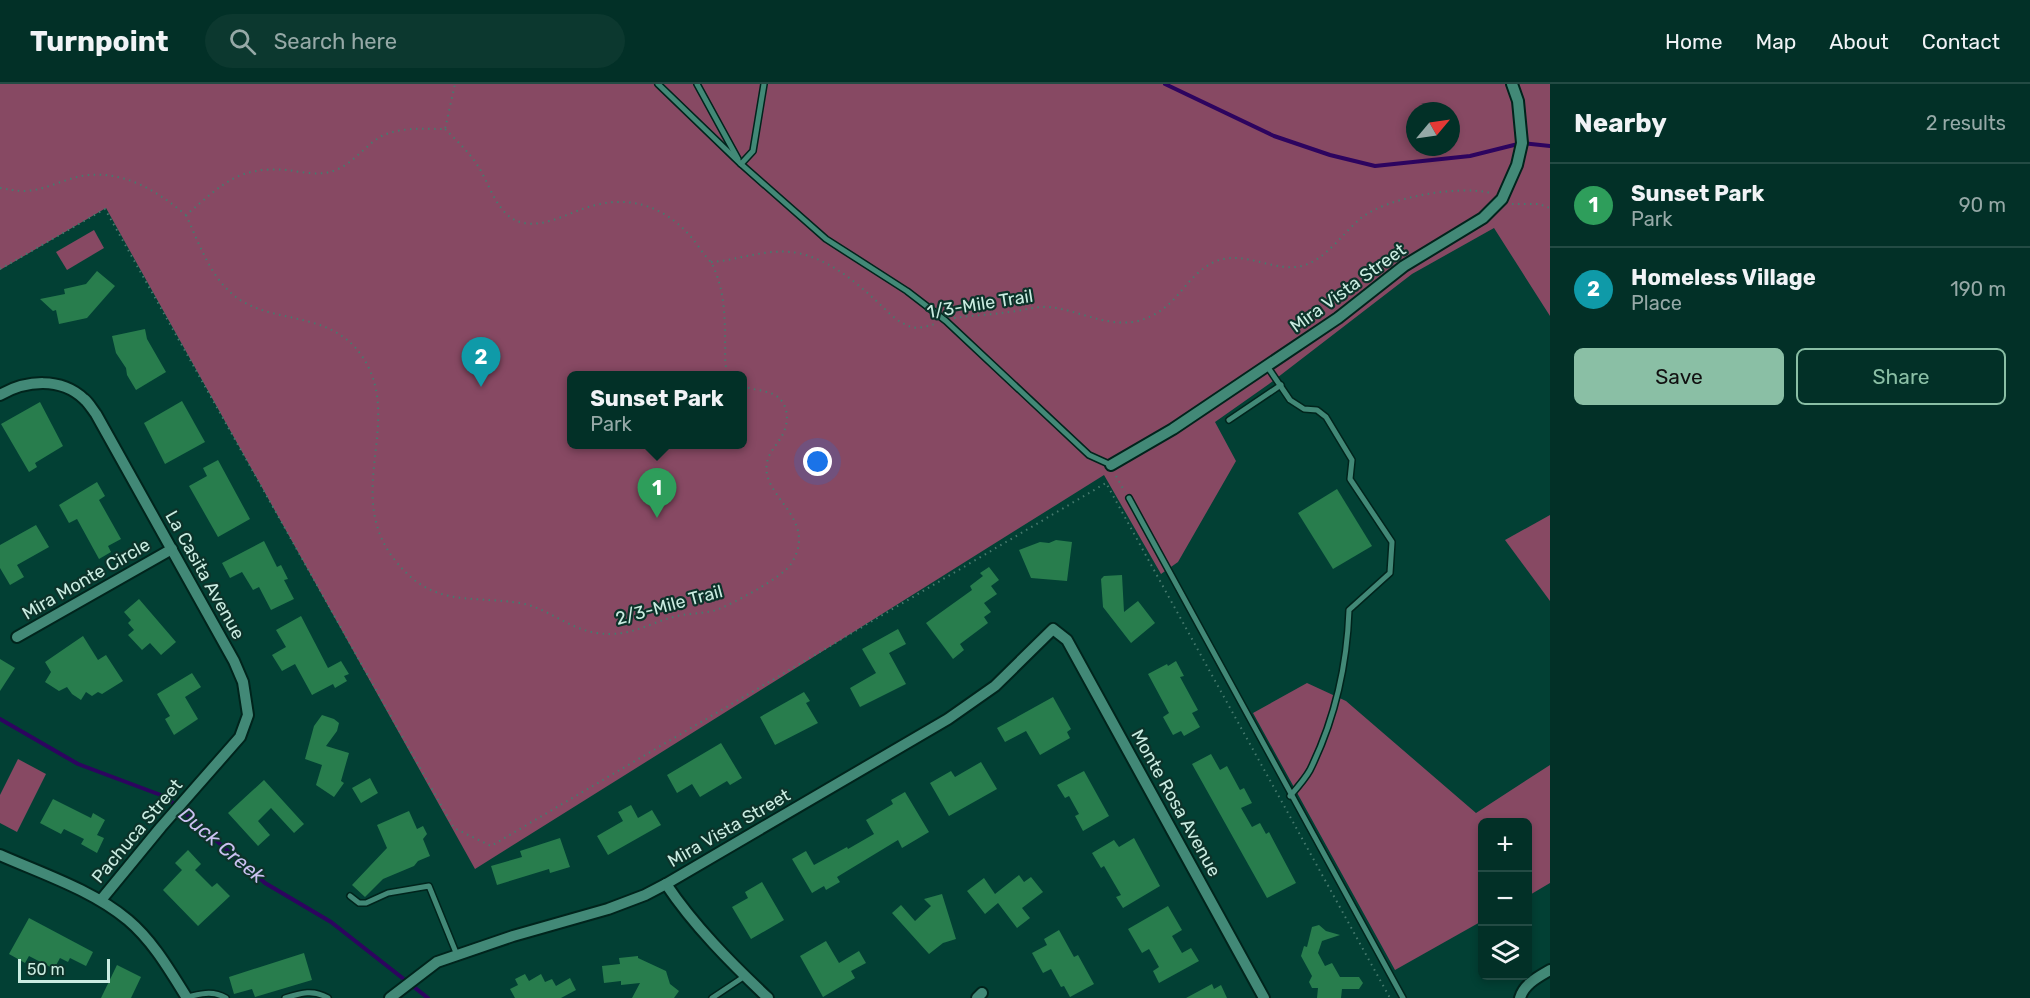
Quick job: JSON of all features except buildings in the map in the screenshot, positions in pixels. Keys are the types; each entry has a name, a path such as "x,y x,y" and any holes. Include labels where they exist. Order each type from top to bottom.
{"street":[{"name":"Mira Vista Street","path":"1110,465 1173,429 1338,318 1404,266 1483,218 1502,199 1517,165 1521,142 1518,101 1512,84"},
{"name":"La Casita Avenue","path":"0,395 30,382 49,383 69,388 84,399 96,414 234,661 243,682 248,715 240,736 222,759 198,783"},
{"name":"Mira Monte Circle","path":"17,638 172,549"},
{"name":"Mira Vista Street","path":"391,997 437,962 513,936 608,909 666,884 948,719 995,686 1053,629"},
{"name":"Monte Rosa Avenue","path":"1053,629 1067,640 1264,998"},
{"name":"Pachuca Street","path":"101,900 198,783"},
{"path":"0,855 101,900 129,921 151,944 187,998"},
{"path":"666,884 677,902 768,998"},
{"path":"1520,998 1522,990 1535,978 1550,970"}],"lane":[{"path":"658,84 741,164 826,239 907,291 946,321 1089,455 1110,465"},
{"path":"697,84 741,164"},
{"path":"741,164 753,151 764,84"},
{"path":"1267,366 1290,400 1304,409 1317,410 1326,417 1352,460 1350,479 1392,542 1390,573 1349,610 1348,644 1339,698 1309,772 1290,796"},
{"path":"1229,420 1281,385"},
{"path":"1129,498 1290,796 1403,998"},
{"path":"350,896 359,903 366,903 388,893 429,886 457,955"},
{"path":"712,998 745,976"},
{"path":"187,998 208,992 220,994 226,998"},
{"path":"285,998 308,992 318,992 328,998"}],"path":[{"path":"445,129 455,84"},
{"path":"0,188 25,191 81,177 118,176 152,190 186,215 236,176 256,170 275,169 330,172 350,162 382,136 412,129 445,129 478,166 497,201 514,219 532,224 604,203 624,201 644,205 664,213 682,226 711,262 720,284 723,302 725,360 728,371"},
{"name":"1/3-Mile Trail","path":"711,262 760,253 798,253 828,264 849,278 891,314 913,327 927,326 956,317 1047,307 1119,323 1148,317 1170,304 1202,270 1220,260 1238,258 1285,266 1305,265 1318,257 1360,219 1388,203 1433,194 1484,191 1495,194 1508,203 1539,204 1550,208"},
{"path":"0,269 105,209 454,828 491,846 1106,483 1390,998"},
{"name":"2/3-Mile Trail","path":"186,215 213,269 232,294 264,309 333,329 348,340 362,356 374,380 379,398 372,477 372,503 375,520 382,539 394,558 416,581 437,593 466,599 519,603 550,614 577,628 611,634 639,630 678,615 716,610 784,573 795,557 799,546 798,534 792,515 769,481 766,466 788,425 786,410 776,396 747,387"},
{"path":"1110,465 1129,498"}],"shaded area":[{"path":"0,84 1550,84 1550,316 1494,228 1412,274 1269,384 1215,422 1236,461 1178,562 1161,574 1104,475 475,869 106,208 0,270"},
{"path":"94,230 104,248 67,270 56,252"},
{"path":"1550,515 1550,601 1505,540"},
{"path":"1307,683 1346,701 1476,813 1550,765 1550,883 1532,894 1532,818 1478,818 1478,923 1395,970 1253,713"},
{"path":"18,759 46,774 17,832 0,823 0,795"}],"waterway":[{"path":"1165,84 1274,136 1330,155 1375,166 1470,156 1522,143 1550,146"},
{"name":"Duck Creek","path":"0,719 78,764 166,797 265,883 331,922 428,998"}],"place":[{"name":"Homeless Village","path":"481,387"},
{"name":"Sunset Park","path":"657,518"}]}
